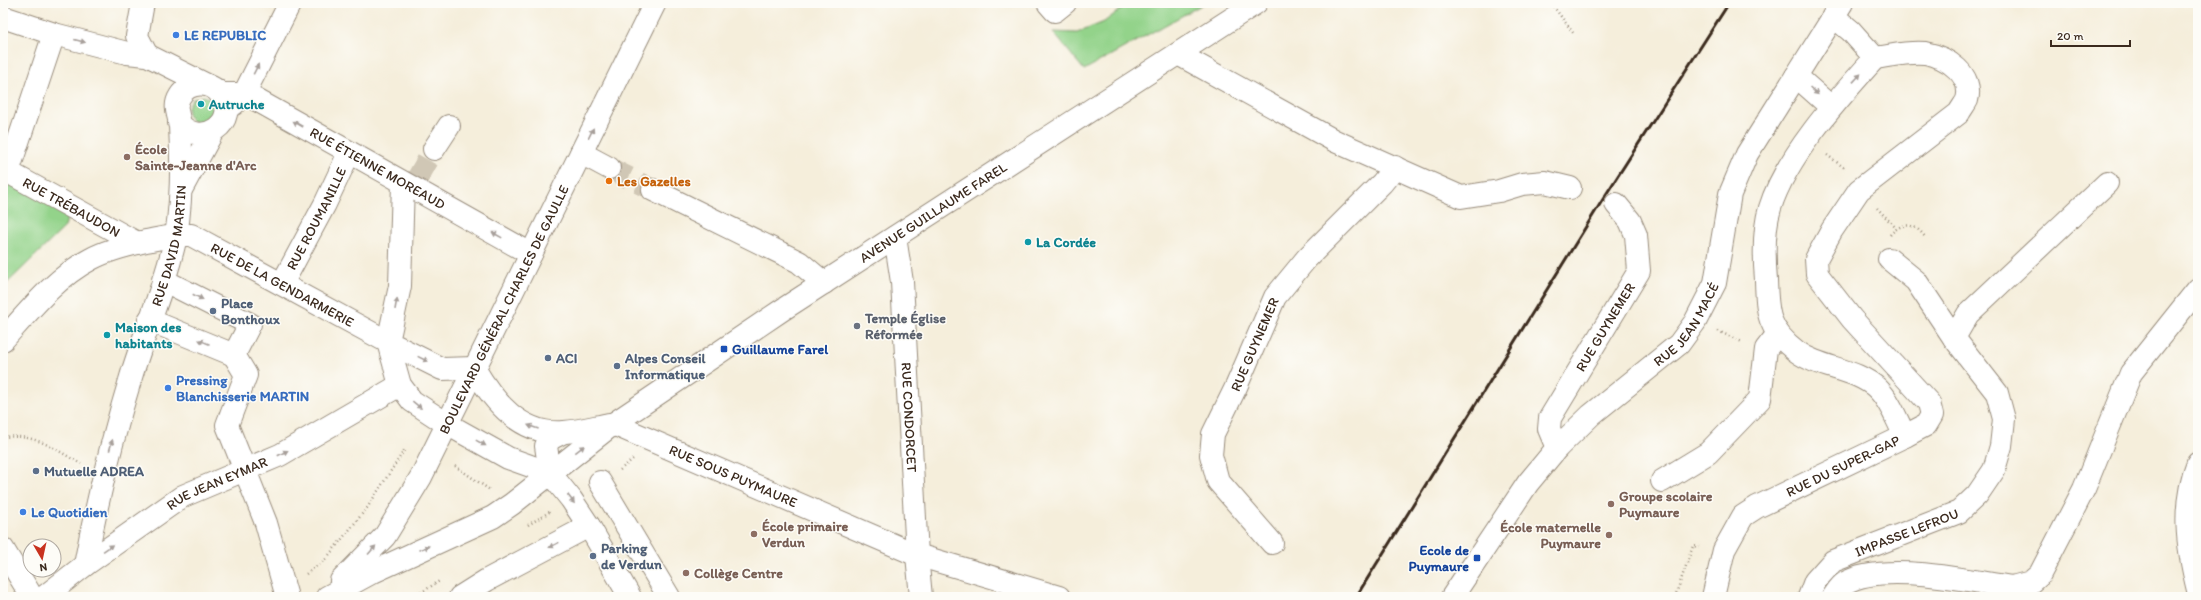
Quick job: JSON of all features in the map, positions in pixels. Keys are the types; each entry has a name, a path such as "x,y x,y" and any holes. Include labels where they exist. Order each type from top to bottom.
{"street":[{"name":"RUE DAVID MARTIN","path":"85,565 102,477 131,376 176,236 182,188 179,123 176,116 178,100 154,60 137,36 143,3"},
{"path":"244,94 290,3"},
{"name":"BOULEVARD GÉNÉRAL CHARLES DE GAULLE","path":"325,597 355,568 384,536 405,505 447,424 655,3"},
{"path":"1048,3 1055,11 1066,3"},
{"name":"AVENUE GUILLAUME FAREL","path":"325,597 379,569 493,517 550,474 612,424 824,283 1256,3"},
{"path":"1838,10 1851,31 1876,58 1910,53 1926,54 1948,62 1962,73 1968,86 1967,101 1959,113 1859,190 1832,230 1816,259 1817,274 1852,319 1929,402 1932,415 1926,425 1905,436"},
{"name":"RUE JEAN MACÉ","path":"1452,597 1528,483 1557,448 1591,415 1679,344 1696,322 1715,283 1730,194 1747,154 1838,10"},
{"path":"3,16 54,34 154,60 218,97 222,123 213,131 182,188"},
{"name":"RUE TRÉBAUDON","path":"54,34 8,172 137,244"},
{"path":"1178,54 1335,141 1461,197 1499,191 1522,184 1545,182 1570,188"},
{"name":"RUE DU SUPER-GAP","path":"1713,597 1724,550 1742,516 1757,507 1905,436 1887,401 1868,381 1814,361 1798,352 1777,335 1768,312 1764,260 1765,236 1770,208 1787,171 1831,107 1876,58"},
{"path":"1796,76 1831,107"},
{"name":"RUE ÉTIENNE MOREAUD","path":"178,100 186,89 200,84 218,97 244,94 349,154 411,184 531,254"},
{"path":"179,123 184,128 195,134 213,131"},
{"path":"434,149 449,126"},
{"name":"RUE ROUMANILLE","path":"282,284 325,204 349,154"},
{"path":"581,154 609,168"},
{"name":"RUE GUYNEMER","path":"1272,543 1218,481 1211,455 1213,434 1275,297 1307,258 1382,183 1395,167"},
{"path":"1954,338 1968,314 2107,183"},
{"path":"411,184 400,286 388,342 400,385 412,401 447,424 508,458 550,474 571,499 589,526 630,597"},
{"path":"653,190 799,262 824,283"},
{"name":"RUE GUYNEMER","path":"1557,448 1548,429 1550,418 1639,272 1636,235 1630,221 1616,204"},
{"name":"RUE DE LA GENDARMERIE","path":"3,340 39,301 67,275 91,259 137,244 176,236 191,235 388,342 442,368 474,368"},
{"name":"RUE CONDORCET","path":"896,237 903,298 917,555 921,597"},
{"name":"IMPASSE LEFROU","path":"1809,597 1815,581 1833,561 1958,512 1977,495 1994,470 2002,446 2004,419 1997,393 1954,338 1916,281 1890,260"},
{"path":"163,280 250,324 234,355"},
{"path":"1833,597 1844,584 1864,576 1894,571 2012,587 2031,582 2040,574 2084,489 2131,373 2198,289"},
{"path":"149,320 234,355 246,375 227,425 266,523 285,594"},
{"path":"1662,481 1708,453 1760,399 1766,349 1777,335"},
{"path":"474,368 486,389 512,418 548,432 562,433 612,424"},
{"name":"RUE JEAN EYMAR","path":"44,597 85,565 183,496 280,455 400,385"},
{"name":"RUE SOUS PUYMAURE","path":"612,424 917,555 1059,597"},
{"path":"550,474 546,446 550,439 562,433"},
{"path":"2198,463 2190,490 2186,530 2187,544 2198,590"},
{"path":"600,482 669,597"},
{"path":"460,597 487,580 589,526"},
{"path":"3,549 32,597"}],"path":[{"path":"1551,3 1574,34"},
{"path":"1824,152 1847,170 1859,190"},
{"path":"1896,228 1912,225 1919,228 1926,237"},
{"path":"1720,332 1744,343"},
{"path":"3,437 20,435 39,440 102,477"},
{"path":"600,482 625,467 636,457 646,438"},
{"path":"285,594 327,558 367,508 407,446"},
{"path":"1675,597 1693,546 1724,550"}],"green space":[{"path":"1129,3 1205,3 1084,70 1053,32 1077,33 1104,22"},
{"path":"203,96 212,99 217,112 204,125 191,120 188,114 189,104 193,99"},
{"path":"6,177 68,214 65,227 3,287 3,184"}],"tunnel":[{"path":"417,179 434,149"},
{"path":"609,168 653,190"}],"railway":[{"path":"1356,597 1605,196 1729,3"}],"place":[{"name":"LE REPUBLIC","path":"176,35"},
{"name":"Autruche","path":"201,104"},
{"name":"École Sainte-Jeanne d'Arc","path":"127,157"},
{"name":"Les Gazelles","path":"609,181"},
{"name":"La Cordée","path":"1028,242"},
{"name":"Place Bonthoux","path":"213,311"},
{"name":"Temple Église Réformée","path":"857,326"},
{"name":"Maison des habitants","path":"107,335"},
{"name":"Guillaume Farel","path":"724,349"},
{"name":"ACI","path":"548,358"},
{"name":"Alpes Conseil Informatique","path":"617,366"},
{"name":"Pressing Blanchisserie MARTIN","path":"168,388"},
{"name":"Mutuelle ADREA","path":"36,471"},
{"name":"Groupe scolaire Puymaure","path":"1611,504"},
{"name":"Le Quotidien","path":"23,512"},
{"name":"École primaire Verdun","path":"754,534"},
{"name":"École maternelle Puymaure","path":"1609,535"},
{"name":"Parking de Verdun","path":"593,556"},
{"name":"Ecole de Puymaure","path":"1477,558"},
{"name":"Collège Centre","path":"686,573"}]}
